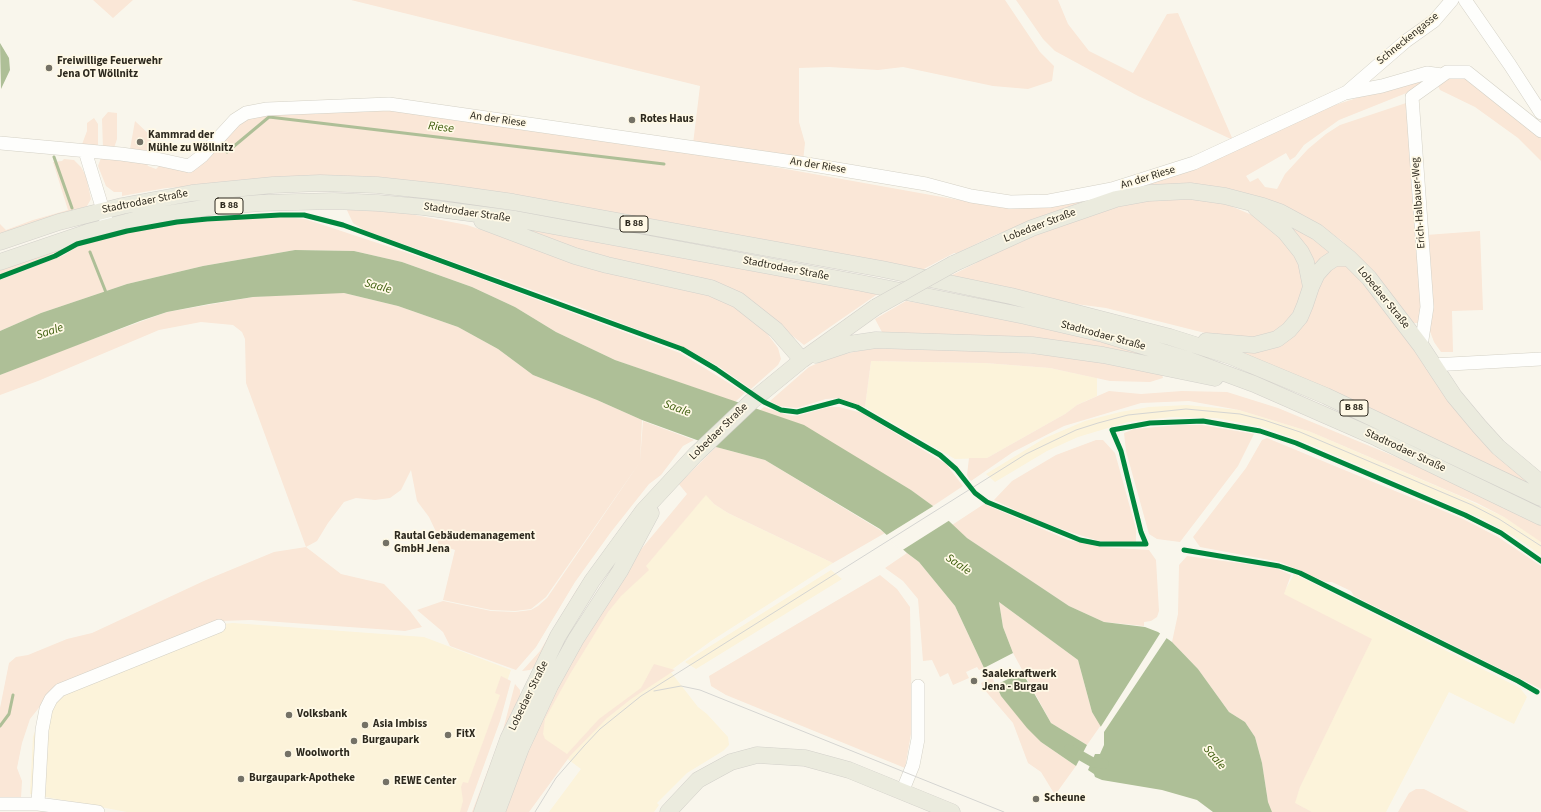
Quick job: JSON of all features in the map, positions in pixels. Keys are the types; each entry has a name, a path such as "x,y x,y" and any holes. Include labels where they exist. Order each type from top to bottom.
{"main road":[{"name":"Stadtrodaer Straße","path":"0,242 59,222 103,210 192,193 272,185 320,183 377,185 435,191 583,214 882,269 1011,296 1170,337 1230,356 1326,396 1541,498"},
{"name":"Lobedaer Straße","path":"482,812 508,740 558,636 612,551 643,511 681,470 729,423 772,383 876,307 953,264 1032,228 1116,199 1149,193 1175,191 1208,193 1247,201 1280,212 1317,232 1349,258 1369,278 1421,346 1432,365 1454,396 1498,448 1541,483"},
{"name":"Stadtrodaer Straße","path":"0,262 43,246 108,226 142,218 210,207 261,203 334,201 378,203 456,211 617,237 1026,316 1102,334 1169,354 1254,384 1377,438 1541,517"},
{"path":"1247,201 1285,232 1301,252 1306,262 1311,287"},
{"path":"456,211 575,256 607,265 711,288 738,300 759,315 776,330 802,360 849,344 876,340 1032,345 1103,355 1179,371 1254,384"},
{"path":"1170,337 1254,345 1276,340 1289,330 1300,317 1317,274 1326,264 1335,258 1349,258"},
{"name":"Lobedaer Straße","path":"497,812 521,748 550,686 576,639 620,571 661,492"},
{"path":"668,812 698,780 731,762 758,755 805,758 849,770 951,812"}],"street":[{"name":"Schneckengasse","path":"1345,93 1394,50 1434,21 1452,0"},
{"path":"1465,0 1541,113"},
{"name":"An der Riese","path":"85,151 157,159 189,166 194,163 235,120 246,113 267,109 389,104 807,164 926,184 971,196 1010,202 1049,201 1112,189 1194,163 1345,93 1382,86 1427,73 1442,75 1447,72 1467,72 1541,131"},
{"name":"Erich-Halbauer-Weg","path":"1421,346 1427,307 1412,97 1442,75"},
{"path":"0,143 85,151 108,226"},
{"path":"1432,365 1541,359"},
{"path":"38,804 42,730 46,709 51,699 60,690 219,626"},
{"path":"902,792 913,765 918,739 918,686"},
{"path":"0,804 38,804 98,812"}],"shaded area":[{"path":"93,0 133,0 113,18"},
{"path":"351,0 1005,0 1040,52 1054,66 1052,81 1028,89 993,86 903,67 878,70 829,67 799,68 799,122 805,143 803,161 693,144 700,86"},
{"path":"1016,0 1058,0 1068,24 1089,51 1133,73 1167,14 1178,13 1233,140 1138,96 1055,51 1043,39"},
{"path":"1459,74 1541,134 1541,161 1518,138 1475,107 1440,90 1438,86 1446,78"},
{"path":"1429,78 1409,92 1339,120 1304,145 1295,157 1290,160 1286,153 1246,176 1250,182 1258,178 1265,187 1277,189 1285,174 1308,149 1326,134 1340,125 1409,102 1424,314 1418,323 1412,323 1372,273 1341,240 1305,216 1267,199 1224,189 1133,191 1142,184 1323,109 1372,93"},
{"path":"391,106 691,152 970,202 1087,200 995,235 957,253 954,253 920,271 514,196 183,187 166,188 122,196 122,192 114,192 106,186 98,166 101,158 145,161 148,166 156,169 161,164 182,169 246,117"},
{"path":"108,112 117,113 117,139 114,148 103,149 102,119"},
{"path":"94,118 98,124 98,148 81,147 87,131 87,123"},
{"path":"135,121 151,136 151,146 145,152 130,149"},
{"path":"64,159 74,160 81,167 86,176 91,199 87,206 0,237 0,224 6,230 33,220 68,210 53,162 62,161"},
{"path":"1175,197 1226,204 1252,215 1262,220 1296,253 1306,284 1289,323 1261,339 1209,334 1106,308 1068,303 948,277 976,263 980,258 1014,242 1118,205"},
{"path":"345,206 384,209 467,225 551,253 729,301 760,324 778,348 781,359 778,365 751,389 718,366 683,347 566,302 364,230 353,223"},
{"path":"1269,214 1295,226 1333,252 1317,268"},
{"path":"265,215 305,219 441,264 680,353 745,393 735,402 615,360 556,332 515,307 472,287 402,262 354,251 295,250 203,266 127,284 41,313 0,331 0,280 64,255 80,245 108,235 177,222"},
{"path":"500,223 879,293 804,345 746,299 588,254"},
{"path":"1480,231 1483,310 1452,311 1453,352 1441,352 1434,342 1428,326 1426,235"},
{"path":"68,247 60,251 0,275 0,268"},
{"path":"1330,265 1349,265 1541,490 1218,345 1275,344"},
{"path":"312,293 344,293 398,306 458,327 498,349 533,375 597,400 642,420 640,462 546,597 531,609 515,611 491,610 443,600 455,550 438,544 438,536 429,517 417,501 411,470 401,490 390,498 375,500 356,498 344,502 328,523 317,541 306,547 246,383 245,339 242,332 233,325 201,322 159,330 38,381 0,395 0,375 167,312 253,297"},
{"path":"906,301 995,316 1115,344 1176,363 989,336 883,334 875,319"},
{"path":"874,348 987,351 1064,356 1120,365 1162,374 1163,378 1150,382 1110,381 1050,368 985,363 871,361 865,407 839,398 826,399 797,408 779,406 770,401 809,367 834,356"},
{"path":"871,361 985,363 1050,368 1097,378 1097,396 1077,405 1065,414 987,458 955,459 865,407"},
{"path":"1109,391 1141,394 1182,391 1227,392 1278,408 1430,471 1541,524 1541,542 1504,517 1477,503 1311,432 1239,410 1189,401 1141,403 1064,426 1013,452 971,481 969,479 967,475 969,458 987,458 1065,414 1077,405"},
{"path":"1187,405 1239,410 1311,432 1455,494 1504,517 1541,541 1541,555 1515,537 1483,519 1312,445 1263,427 1216,418 1172,417 1128,422 1078,437 1047,451 995,482 986,474 1045,438 1085,421 1120,412 1149,407"},
{"path":"764,407 787,415 797,416 829,407 839,407 862,413 946,464 963,486 933,506 911,490 863,462 760,410"},
{"path":"643,421 694,440 683,446 661,475 649,484 611,532 575,582 536,647 516,670 450,646 443,632 417,610 443,601 491,611 515,612 531,610 538,606 547,598 640,462"},
{"path":"1179,425 1202,425 1254,434 1238,466 1180,542 1157,539 1149,534 1126,451 1124,433 1134,429"},
{"path":"1267,438 1463,519 1498,537 1541,566 1541,689 1354,596 1351,591 1332,582 1326,582 1280,562 1200,547 1193,537 1246,468 1262,440"},
{"path":"1096,440 1103,440 1115,453 1136,529 1136,543 1099,541 1034,519 994,500 1012,481 1056,455"},
{"path":"716,447 765,460 885,533 833,563 728,513 714,504 706,495 646,566 649,570 621,596 608,612 570,674 545,719 543,734 545,739 567,754 599,719 641,688 654,664 675,670 631,699 607,718 570,756 529,812 502,812 552,691 633,559 687,494 678,483"},
{"path":"706,494 714,504 728,513 833,563 711,641 670,671 698,707 707,714 728,737 729,745 723,751 687,773 657,803 659,805 654,812 549,812 581,769 539,738 537,727 587,634"},
{"path":"984,504 1068,540 1101,547 1149,550 1156,560 1159,611 1157,617 1151,621 1144,622 1144,626 1104,622 1069,606 967,538 952,525"},
{"path":"632,515 537,665 530,670 522,671 540,651 577,589"},
{"path":"306,547 341,574 384,584 410,611 422,627 405,631 251,620 219,621 58,684 30,719 22,743 17,768 22,781 21,798 0,799 0,708 9,663 16,657 28,655 67,639 92,633 206,580 274,552"},
{"path":"907,553 919,562 955,606 984,668 979,670 977,667 966,672 969,678 953,685 948,673 940,677 932,660 923,661 918,599 903,581 885,568"},
{"path":"1187,556 1276,568 1291,575 1284,594 1372,639 1300,787 1295,803 1312,812 1272,812 1268,802 1262,763 1255,737 1245,722 1229,712 1198,669 1172,642 1178,614 1179,565"},
{"path":"831,570 842,579 696,669 685,662"},
{"path":"1294,574 1520,688 1527,697 1514,724 1449,692 1386,812 1312,812 1294,803 1300,787 1283,594"},
{"path":"880,575 897,589 910,607 912,728 905,768 726,695 711,686 709,676"},
{"path":"999,602 1078,660 1092,712 1101,725 1087,745 1051,723 1013,653 1003,627"},
{"path":"233,623 424,637 511,670 462,812 127,812 30,794 33,737 41,714 51,694 213,625"},
{"path":"501,676 511,681 500,721 467,812 460,812 463,801 461,787 463,782 468,783 500,695 495,693"},
{"path":"992,677 1001,696 1041,742 1076,766 1055,795 1041,772 1028,763 1013,723 983,688 981,683"},
{"path":"515,684 520,690 520,698 476,812 472,812 503,730"},
{"path":"1416,789 1424,789 1469,812 1398,812 1409,793"}],"water":[{"path":"0,43 9,58 10,70 1,89"},
{"name":"Saale","path":"295,250 354,251 402,262 472,287 515,307 556,332 615,360 804,425 911,490 933,506 967,538 1069,606 1104,622 1145,627 1158,632 1172,642 1198,669 1229,712 1245,722 1255,737 1262,763 1268,802 1272,812 1213,812 1197,800 1162,790 1102,780 1095,777 1094,774 1088,770 1095,754 1100,754 1104,745 1104,732 1092,712 1078,660 999,602 1003,627 1013,653 984,668 955,606 919,562 880,529 765,460 716,447 642,420 597,400 533,375 498,349 458,327 398,306 344,293 253,297 209,304 167,312 140,321 0,375 0,331 41,313 127,284 203,266"},
{"path":"1022,672 1051,723 1087,745 1076,766 1041,742 1027,728 1001,696 996,685"}],"pier":[{"path":"935,505 950,520 901,551 885,536"},
{"path":"1161,632 1168,636 1102,735 1100,728"}],"waterway":[{"name":"Riese","path":"227,152 269,117 664,164"},
{"path":"54,157 72,208"},
{"path":"90,252 107,295"},
{"path":"0,726 9,714 13,695"},
{"path":"1069,749 1092,762 1104,764"}],"tram line":[{"path":"535,812 556,778 584,746 600,729 641,696 1026,454 1076,430 1128,415 1186,409 1240,414 1264,420 1300,432 1472,505 1499,519 1541,546"},
{"path":"654,691 681,686 700,690 1004,812"}],"cycle path":[{"path":"0,277 55,256 77,244 127,231 177,222 207,219 304,215 343,225 682,349 716,369 764,402 781,410 797,412 839,401 857,407 940,455 956,469 975,493 987,502 1080,540 1100,544 1146,544 1141,532 1121,451 1112,430 1150,423 1203,421 1260,431 1296,443 1465,515 1501,533 1541,561"},
{"path":"1184,550 1279,566 1300,573 1518,681 1537,692"}],"place":[{"name":"Freiwillige Feuerwehr Jena OT Wöllnitz","path":"49,68"},
{"name":"Rotes Haus","path":"632,120"},
{"name":"Kammrad der Mühle zu Wöllnitz","path":"140,142"},
{"name":"Rautal Gebäudemanagement GmbH Jena","path":"386,543"},
{"name":"Saalekraftwerk Jena - Burgau","path":"974,681"},
{"name":"Volksbank","path":"289,715"},
{"name":"Asia Imbiss","path":"365,725"},
{"name":"FitX","path":"448,735"},
{"name":"Burgaupark","path":"354,741"},
{"name":"Woolworth","path":"288,754"},
{"name":"Burgaupark-Apotheke","path":"241,779"},
{"name":"REWE Center","path":"386,782"},
{"name":"Scheune","path":"1036,799"}]}
